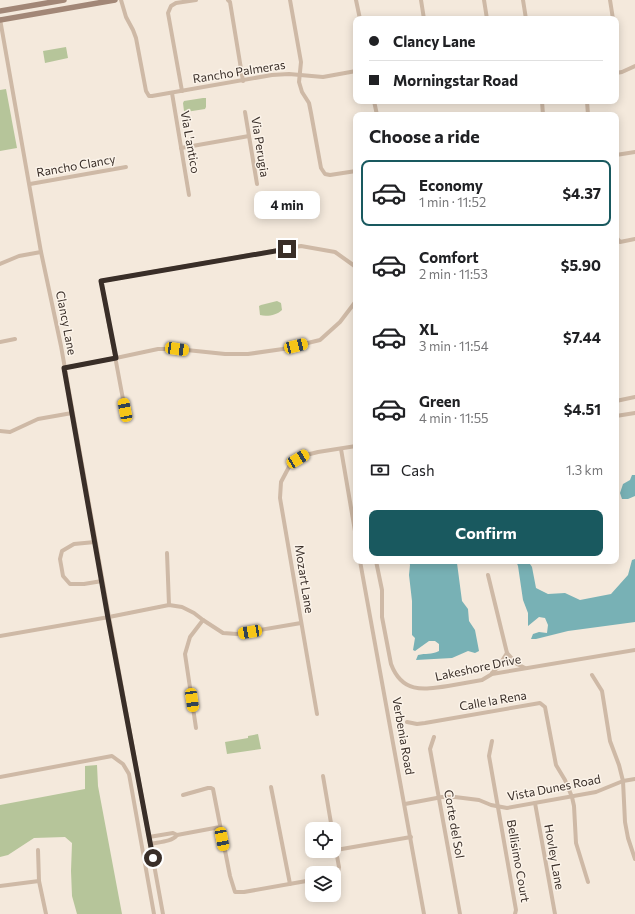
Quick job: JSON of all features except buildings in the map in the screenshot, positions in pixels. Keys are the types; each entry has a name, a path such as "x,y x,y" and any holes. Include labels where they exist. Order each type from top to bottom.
{"main road":[{"path":"0,11 64,0"},
{"path":"0,20 115,0"}],"street":[{"name":"Rancho Palmeras","path":"121,0 126,17 134,30 146,91 149,96 272,75 289,74 323,77 353,72"},
{"path":"182,91 168,13 171,6 176,3 196,0"},
{"path":"228,0 230,2 243,81"},
{"path":"290,0 301,62 299,82 311,113 322,171 325,174 330,175 353,171"},
{"path":"356,0 359,16"},
{"path":"421,0 424,16"},
{"path":"484,0 487,16"},
{"path":"523,0 526,16"},
{"path":"610,0 613,16"},
{"name":"Clancy Lane","path":"0,20 41,252 64,368 108,618 163,914"},
{"path":"619,72 635,66"},
{"name":"Via L'antico","path":"172,93 189,195"},
{"name":"Via Perugia","path":"245,112 257,184"},
{"path":"181,148 249,136"},
{"path":"619,155 635,152"},
{"name":"Rancho Clancy","path":"30,184 126,167"},
{"path":"619,241 620,242 635,239"},
{"path":"125,410 101,281 301,246 335,252 353,265"},
{"path":"0,264 20,256 41,252"},
{"path":"64,368 158,349 177,349 225,354 248,354 284,349 320,340 340,322 353,305"},
{"path":"0,342 15,339"},
{"path":"619,400 635,397"},
{"path":"0,431 10,432 38,419 72,413"},
{"path":"619,416 635,413"},
{"name":"Mozart Lane","path":"0,636 108,618 169,605 182,607 223,633 237,634 301,623 280,498 281,482 290,465 306,455 353,447"},
{"path":"341,449 353,519"},
{"path":"95,542 74,544 62,551 60,559 63,576 70,584 84,584 102,581"},
{"path":"167,553 169,605"},
{"name":"Verbenia Road","path":"361,564 424,914"},
{"name":"Lakeshore Drive","path":"377,564 382,590 382,616 391,664 398,677 404,683 415,688 429,689 482,680 492,674 635,650"},
{"path":"488,574 507,653 517,664 525,668"},
{"path":"196,728 185,654 190,637 203,620"},
{"path":"301,623 317,714"},
{"path":"492,674 507,653"},
{"path":"592,675 602,691 610,742 623,781 625,822 628,838 635,859"},
{"name":"Calle la Rena","path":"406,722 417,724 425,723 540,703 545,707 556,765 565,780 572,797 574,806 576,843 588,882"},
{"name":"Corte del Sol","path":"434,737 430,749 460,914"},
{"name":"Bellisimo Court","path":"492,741 489,756 516,910 515,914"},
{"path":"0,777 112,756 123,764 129,774 154,914"},
{"path":"322,776 331,822"},
{"name":"Vista Dunes Road","path":"405,804 439,798 456,797 470,798 490,805 507,808 596,792 623,781 635,779"},
{"path":"271,787 290,884"},
{"path":"182,795 208,788 213,789 230,876 235,892 244,892 305,881"},
{"name":"Hovley Lane","path":"535,804 555,914"},
{"path":"149,837 174,833 177,835 220,827"},
{"path":"150,844 175,838 177,835"},
{"path":"341,849 411,837"},
{"path":"38,850 39,881 46,914"},
{"path":"0,886 39,881"}],"green space":[{"path":"66,47 68,58 45,63 43,51"},
{"path":"6,89 17,148 0,151 0,90"},
{"path":"206,98 205,109 184,111 184,101"},
{"path":"277,301 281,303 282,310 280,312 266,316 260,315 259,306"},
{"path":"258,734 261,749 227,754 225,742 248,738 248,736"},
{"path":"97,765 98,786 122,914 77,914 72,896 72,843 65,837 34,838 8,855 0,857 0,805 85,789 85,766"}],"water":[{"path":"632,475 635,475 635,496 628,499 622,499 620,493 623,484 630,480"},
{"path":"635,559 635,622 568,631 531,639 533,634 539,632 547,633 548,625 545,618 539,617 528,626 528,613 523,600 517,564 530,564 532,567 536,588 548,594 565,593 580,600 611,594 628,575 632,560"},
{"path":"457,564 462,601 468,609 469,621 475,630 479,651 475,653 468,651 452,658 416,660 418,655 439,651 439,644 435,641 429,641 415,651 413,650 415,638 412,635 412,601 409,575 410,565"}],"route":[{"path":"153,858 108,618 64,368 116,358 101,281 287,249"}]}
